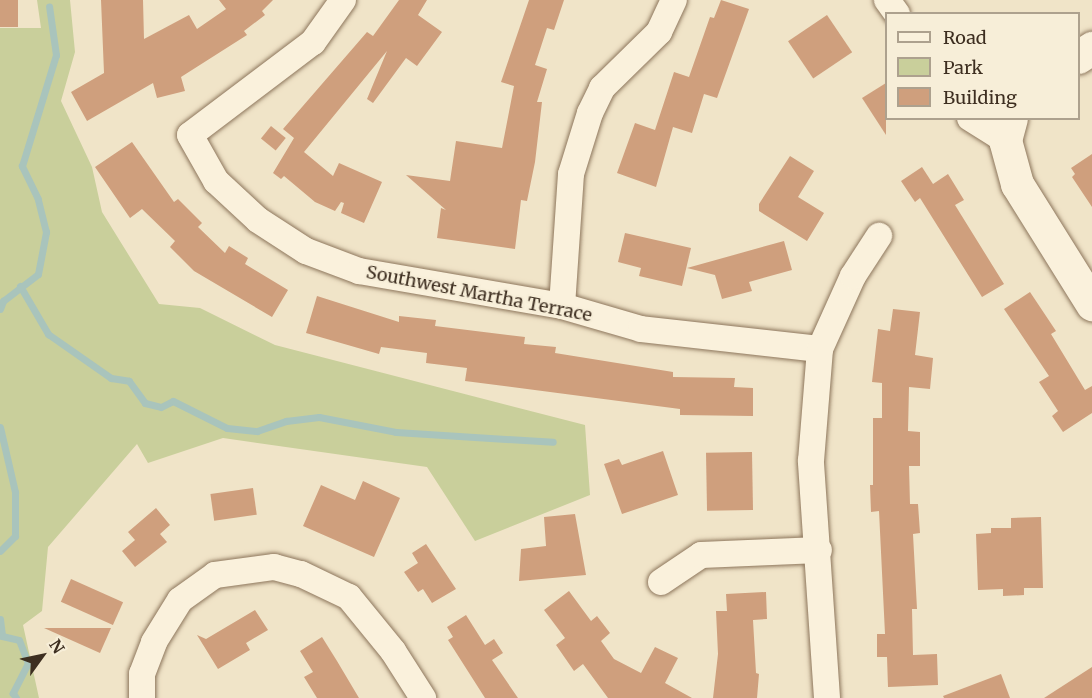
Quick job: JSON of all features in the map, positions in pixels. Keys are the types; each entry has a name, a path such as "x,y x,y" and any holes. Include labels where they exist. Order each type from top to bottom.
{"street":[{"name":"Southwest Martha Terrace","path":"343,0 313,42 190,135 216,181 236,201 306,251 359,271 562,306 641,329 820,349"},
{"path":"562,306 571,174 590,113 602,88 659,32 674,0"},
{"path":"977,120 1008,129 1017,184 1092,304"},
{"path":"827,698 819,550 811,461 820,349 854,276 879,236"},
{"path":"661,582 701,555 819,550"},
{"path":"142,698 142,674 154,642 180,600 215,575 274,567 301,574 350,597 393,651 423,698"}],"green space":[{"path":"37,0 70,0 75,52 61,101 92,167 102,212 159,304 200,308 275,345 585,425 590,495 475,541 427,467 223,438 148,463 137,444 48,547 42,611 23,625 39,698 0,698 0,28 41,28"}],"building":[{"path":"0,0 18,0 18,27 0,27"},
{"path":"101,0 143,0 144,39 189,15 197,29 226,9 219,0 273,0 262,11 265,15 244,31 247,35 181,77 185,91 157,98 153,83 87,121 71,92 104,73"},
{"path":"399,0 427,0 418,15 442,32 417,66 406,58 373,103 367,99 387,51 304,152 333,176 339,163 382,182 364,223 341,213 344,203 341,202 335,211 315,202 284,176 281,179 273,173 294,138 283,129 367,32 373,36"},
{"path":"529,0 564,0 554,30 547,28 535,65 547,69 537,102 542,102 535,162 527,201 521,200 515,249 437,238 441,208 446,210 406,175 450,181 456,141 502,148 514,86 501,82"},
{"path":"721,0 749,9 717,98 704,94 692,133 673,127 656,187 617,173 635,123 655,130 674,72 689,77 710,17 714,18"},
{"path":"827,15 852,52 813,79 788,41"},
{"path":"885,84 886,135 862,98"},
{"path":"271,126 286,138 276,150 261,138"},
{"path":"132,142 174,202 178,199 202,223 198,227 225,253 229,246 248,258 245,264 288,290 272,317 194,271 170,247 175,241 142,209 130,218 95,167"},
{"path":"1092,154 1092,207 1072,177 1075,174 1071,168"},
{"path":"790,156 814,171 798,197 824,213 807,241 759,211 759,204"},
{"path":"922,167 933,184 948,174 964,200 955,205 1004,284 982,297 920,198 915,202 901,181"},
{"path":"625,233 691,248 682,286 639,276 641,268 618,262"},
{"path":"784,241 792,270 749,282 752,291 722,299 715,275 687,268"},
{"path":"1030,292 1056,331 1051,334 1085,390 1092,386 1092,413 1063,432 1052,416 1058,411 1039,382 1049,376 1004,309"},
{"path":"317,296 399,322 399,316 436,320 435,326 525,337 524,344 556,347 555,353 673,372 673,377 735,378 734,387 753,388 753,416 680,415 680,409 465,381 467,368 426,363 427,353 381,347 379,354 306,333"},
{"path":"893,309 920,312 915,355 933,358 930,389 909,387 908,431 920,432 920,466 909,466 910,504 918,504 920,533 913,534 917,609 912,609 913,655 937,654 938,685 888,687 887,657 877,657 877,634 885,634 879,511 871,512 870,485 873,485 873,418 882,418 882,383 872,382 878,329 890,331"},
{"path":"663,451 678,495 622,514 604,464 619,459 622,465"},
{"path":"752,452 753,510 707,511 706,453"},
{"path":"363,481 400,498 374,557 303,526 321,485 355,500"},
{"path":"253,488 257,515 214,521 210,494"},
{"path":"156,508 170,525 160,534 167,542 135,567 122,551 135,540 128,532"},
{"path":"575,514 586,575 519,581 521,549 546,546 544,517"},
{"path":"1041,517 1043,588 1024,588 1024,595 1003,596 1003,589 978,590 976,534 991,533 991,528 1011,528 1011,518"},
{"path":"426,544 456,589 432,603 423,589 418,592 404,572 418,563 412,553"},
{"path":"71,579 123,602 113,625 61,602"},
{"path":"569,591 591,621 597,616 610,633 601,641 614,659 641,673 655,647 678,658 665,683 692,698 608,698 583,664 574,671 556,645 565,638 544,610"},
{"path":"766,592 767,619 753,620 756,673 759,674 757,698 713,698 718,654 716,611 727,611 726,594"},
{"path":"255,610 268,630 246,643 250,650 218,669 197,635 206,639"},
{"path":"466,615 485,645 494,639 503,653 492,660 518,698 485,698 448,640 453,637 447,627"},
{"path":"44,628 111,628 100,653"},
{"path":"322,637 359,698 317,698 304,677 313,672 300,651"},
{"path":"1092,667 1092,698 1044,698"},
{"path":"1001,674 1010,698 944,698 943,696"}],"waterway":[{"path":"0,309 3,301 38,274 46,232 38,199 22,166 56,55 49,6"},
{"path":"20,286 48,334 111,378 129,381 145,403 161,407 173,401 227,428 257,431 286,421 319,417 396,432 553,442"},
{"path":"0,427 15,492 15,536 0,551"},
{"path":"0,619 2,636 19,640 28,663 13,693 16,698"}]}
